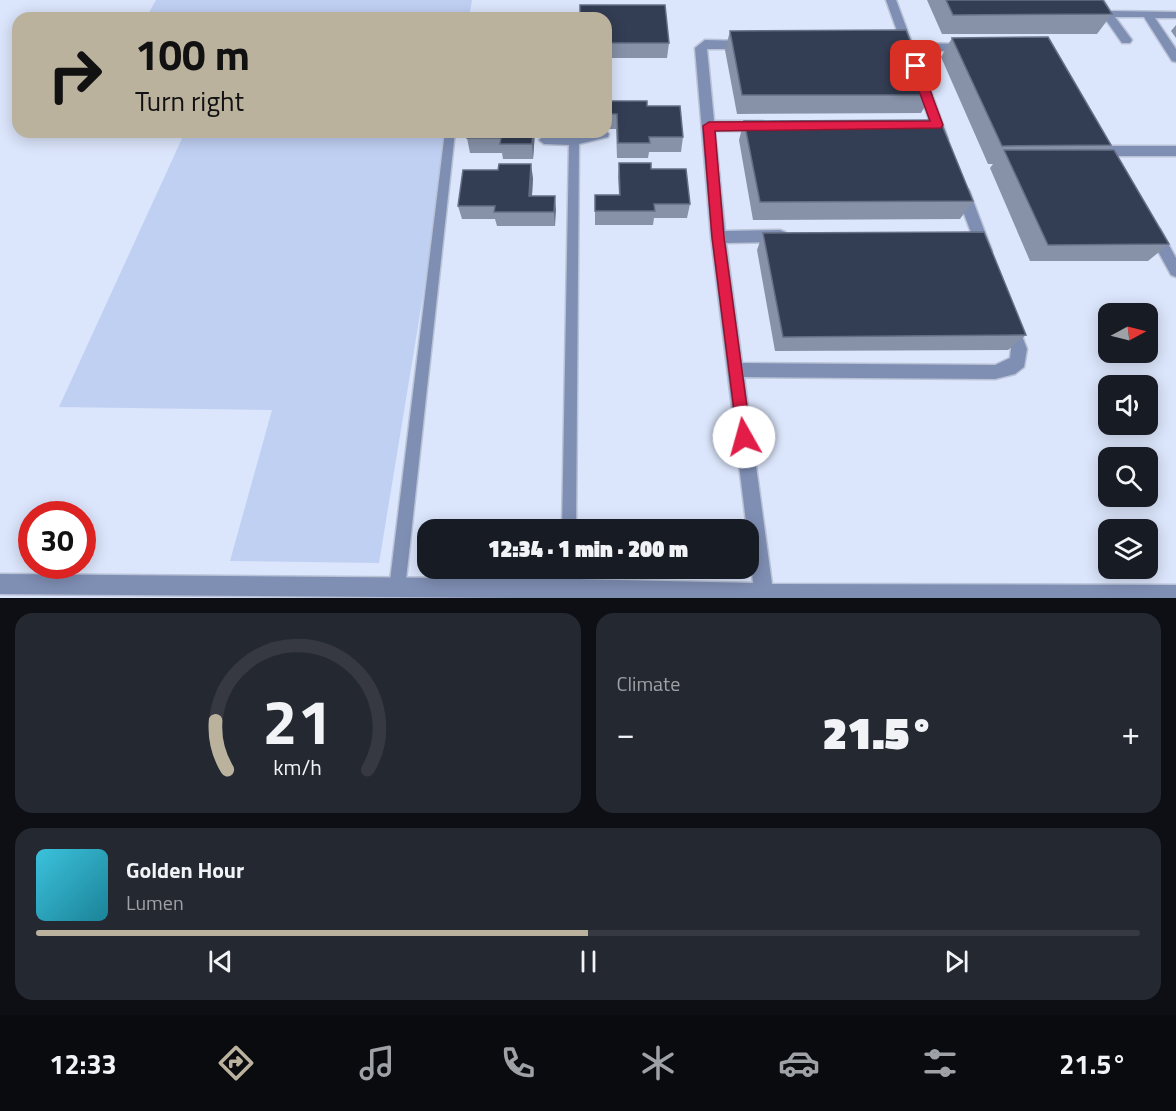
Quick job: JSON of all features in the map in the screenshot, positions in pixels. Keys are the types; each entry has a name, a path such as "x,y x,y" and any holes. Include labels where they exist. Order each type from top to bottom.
{"street":[{"path":"891,0 913,58 931,125 949,158"},
{"path":"1097,0 1126,40"},
{"path":"1107,14 1176,15"},
{"path":"1146,14 1176,58"},
{"path":"764,594 718,237 702,46 767,45"},
{"path":"885,46 913,58 978,48"},
{"path":"709,126 781,126"},
{"path":"1108,151 1176,151"},
{"path":"958,179 973,233 990,265"},
{"path":"1148,221 1176,271"},
{"path":"718,237 789,236"},
{"path":"735,370 995,372 1009,369 1018,362 1019,349 1004,307"},
{"path":"0,584 576,589 764,594 1176,595"}],"lane":[{"path":"397,589 449,138"},
{"path":"544,140 574,141 587,138"},
{"path":"569,519 574,141"},
{"path":"574,579 576,589"}],"shaded area":[{"path":"156,0 472,0 470,12 149,12"},
{"path":"182,138 449,138 379,563 230,561 272,410 59,407"}],"building":[{"path":"946,0 1103,0 1112,14 953,15"},
{"path":"580,5 665,5 669,43 612,43 612,12 580,12"},
{"path":"906,30 932,95 742,95 730,31"},
{"path":"1048,37 1111,145 1002,146 952,38"},
{"path":"612,101 647,101 647,106 680,106 683,137 649,137 650,143 618,143 617,114 612,114"},
{"path":"940,120 973,201 760,202 744,121"},
{"path":"501,138 532,138 532,144 500,144"},
{"path":"1004,150 1114,150 1169,244 1048,245"},
{"path":"619,163 651,163 651,169 686,169 690,204 654,204 655,211 595,211 595,195 620,195"},
{"path":"499,164 531,164 529,196 555,196 554,212 494,212 495,206 458,206 463,170 498,170"},
{"path":"984,232 1026,335 783,337 763,233"}],"route":[{"path":"744,437 718,237 709,126 937,125 916,66"}]}
